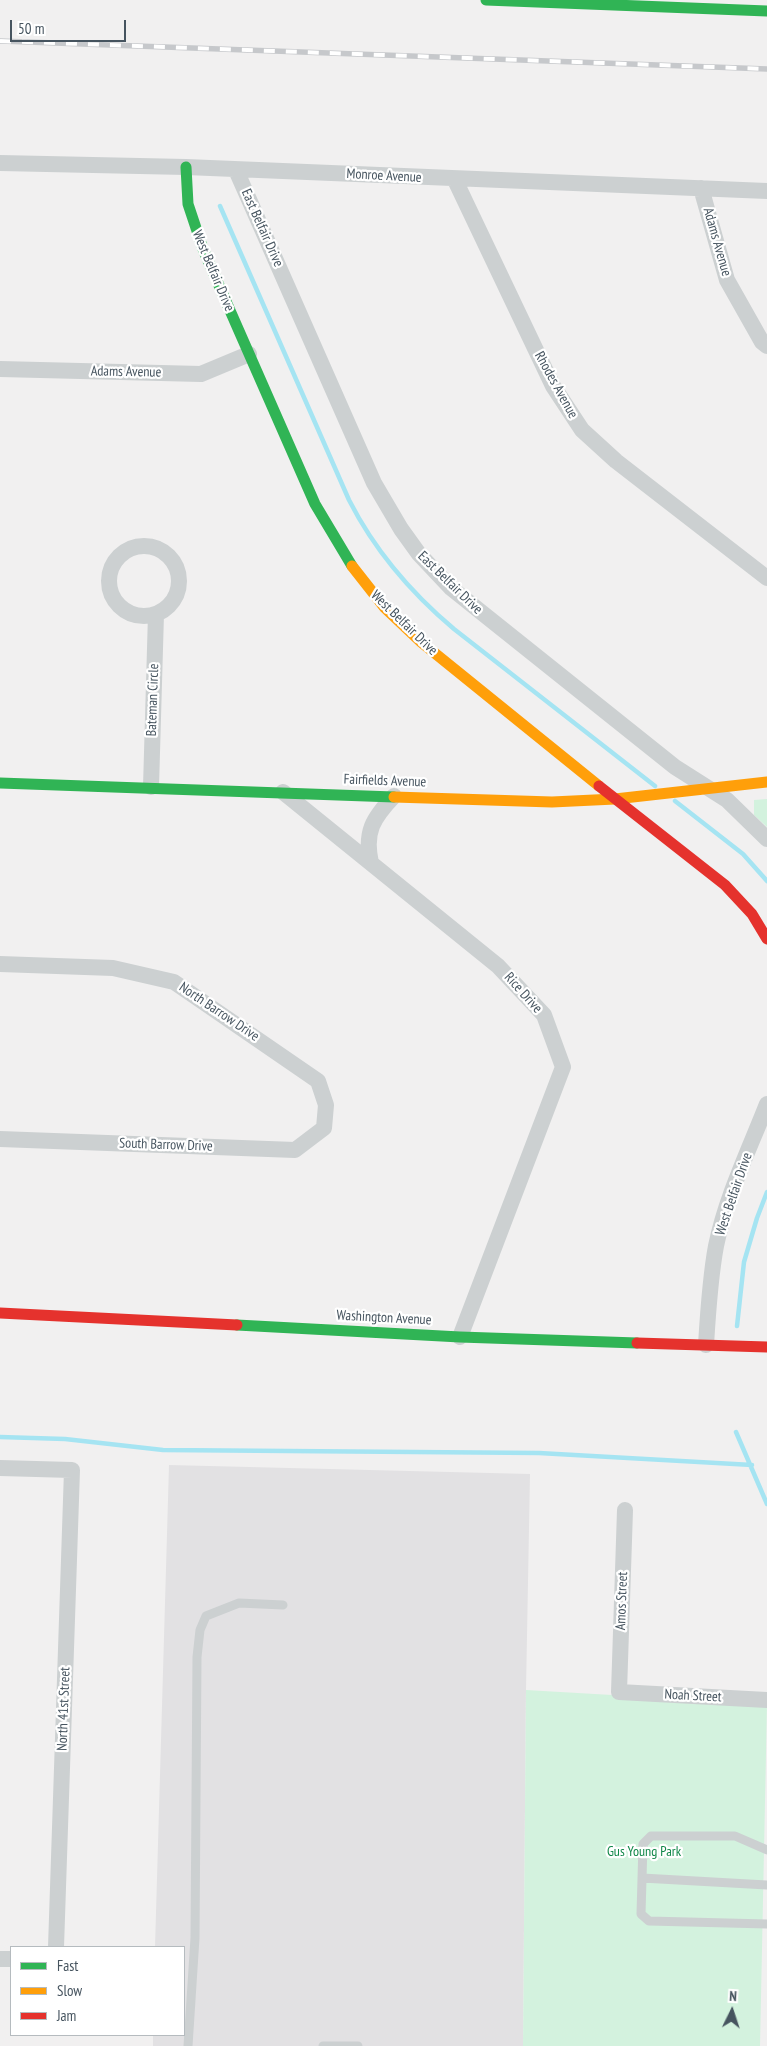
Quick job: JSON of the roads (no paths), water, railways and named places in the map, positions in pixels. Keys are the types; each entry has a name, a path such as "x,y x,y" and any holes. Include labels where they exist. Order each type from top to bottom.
{"street":[{"path":"486,0 662,3 767,11"},
{"name":"Monroe Avenue","path":"0,163 186,167 455,180 767,191"},
{"name":"West Belfair Drive","path":"186,167 186,194 190,215 203,249 322,518 345,557 369,590 391,614 422,642 615,800 726,885 752,914 767,939"},
{"name":"East Belfair Drive","path":"236,170 374,483 396,521 419,554 433,570 469,603 675,768 727,800 767,839"},
{"name":"Rhodes Avenue","path":"455,180 553,386 582,430 616,461 765,571"},
{"name":"Adams Avenue","path":"701,188 727,280 762,342 767,346"},
{"name":"Adams Avenue","path":"0,369 201,374 249,354"},
{"path":"146,547 158,550 171,560 178,575 175,597 168,606 156,614 136,616 117,604 111,594 109,582 113,566 124,553 135,548 146,547"},
{"name":"Bateman Circle","path":"151,787 156,614"},
{"name":"Fairfields Avenue","path":"0,783 552,802 615,800 767,782"},
{"name":"Rice Drive","path":"283,792 498,966 544,1015 563,1067 460,1337"},
{"path":"371,863 368,841 373,822 379,811 394,796"},
{"name":"North Barrow Drive","path":"0,964 113,968 174,982 318,1081 326,1105 324,1128"},
{"name":"West Belfair Drive","path":"706,1345 711,1278 716,1245 724,1217 767,1104"},
{"name":"South Barrow Drive","path":"0,1139 295,1150 324,1128"},
{"name":"Washington Avenue","path":"0,1313 460,1337 767,1347"},
{"name":"North 41st Street","path":"0,1468 72,1470 56,1946"},
{"name":"Amos Street","path":"619,1692 625,1510"},
{"name":"Noah Street","path":"619,1692 767,1700"}],"lane":[{"path":"188,2046 195,1938 197,1657 200,1630 206,1616 239,1603 283,1605"},
{"path":"767,1850 735,1836 651,1836 643,1844 642,1878 642,1914 649,1921 767,1924"},
{"path":"642,1878 767,1885"},
{"path":"323,2046 358,2046"}],"waterway":[{"path":"220,206 349,500 359,519 382,553 408,585 454,629 655,786"},
{"path":"675,801 743,854 767,881"},
{"path":"737,1326 744,1262 767,1192"},
{"path":"736,1432 767,1504"},
{"path":"0,1437 65,1439 163,1450 539,1453 752,1465"}],"railway":[{"path":"0,41 767,69"}],"park label":[{"name":"Gus Young Park","path":"644,1852"}]}
